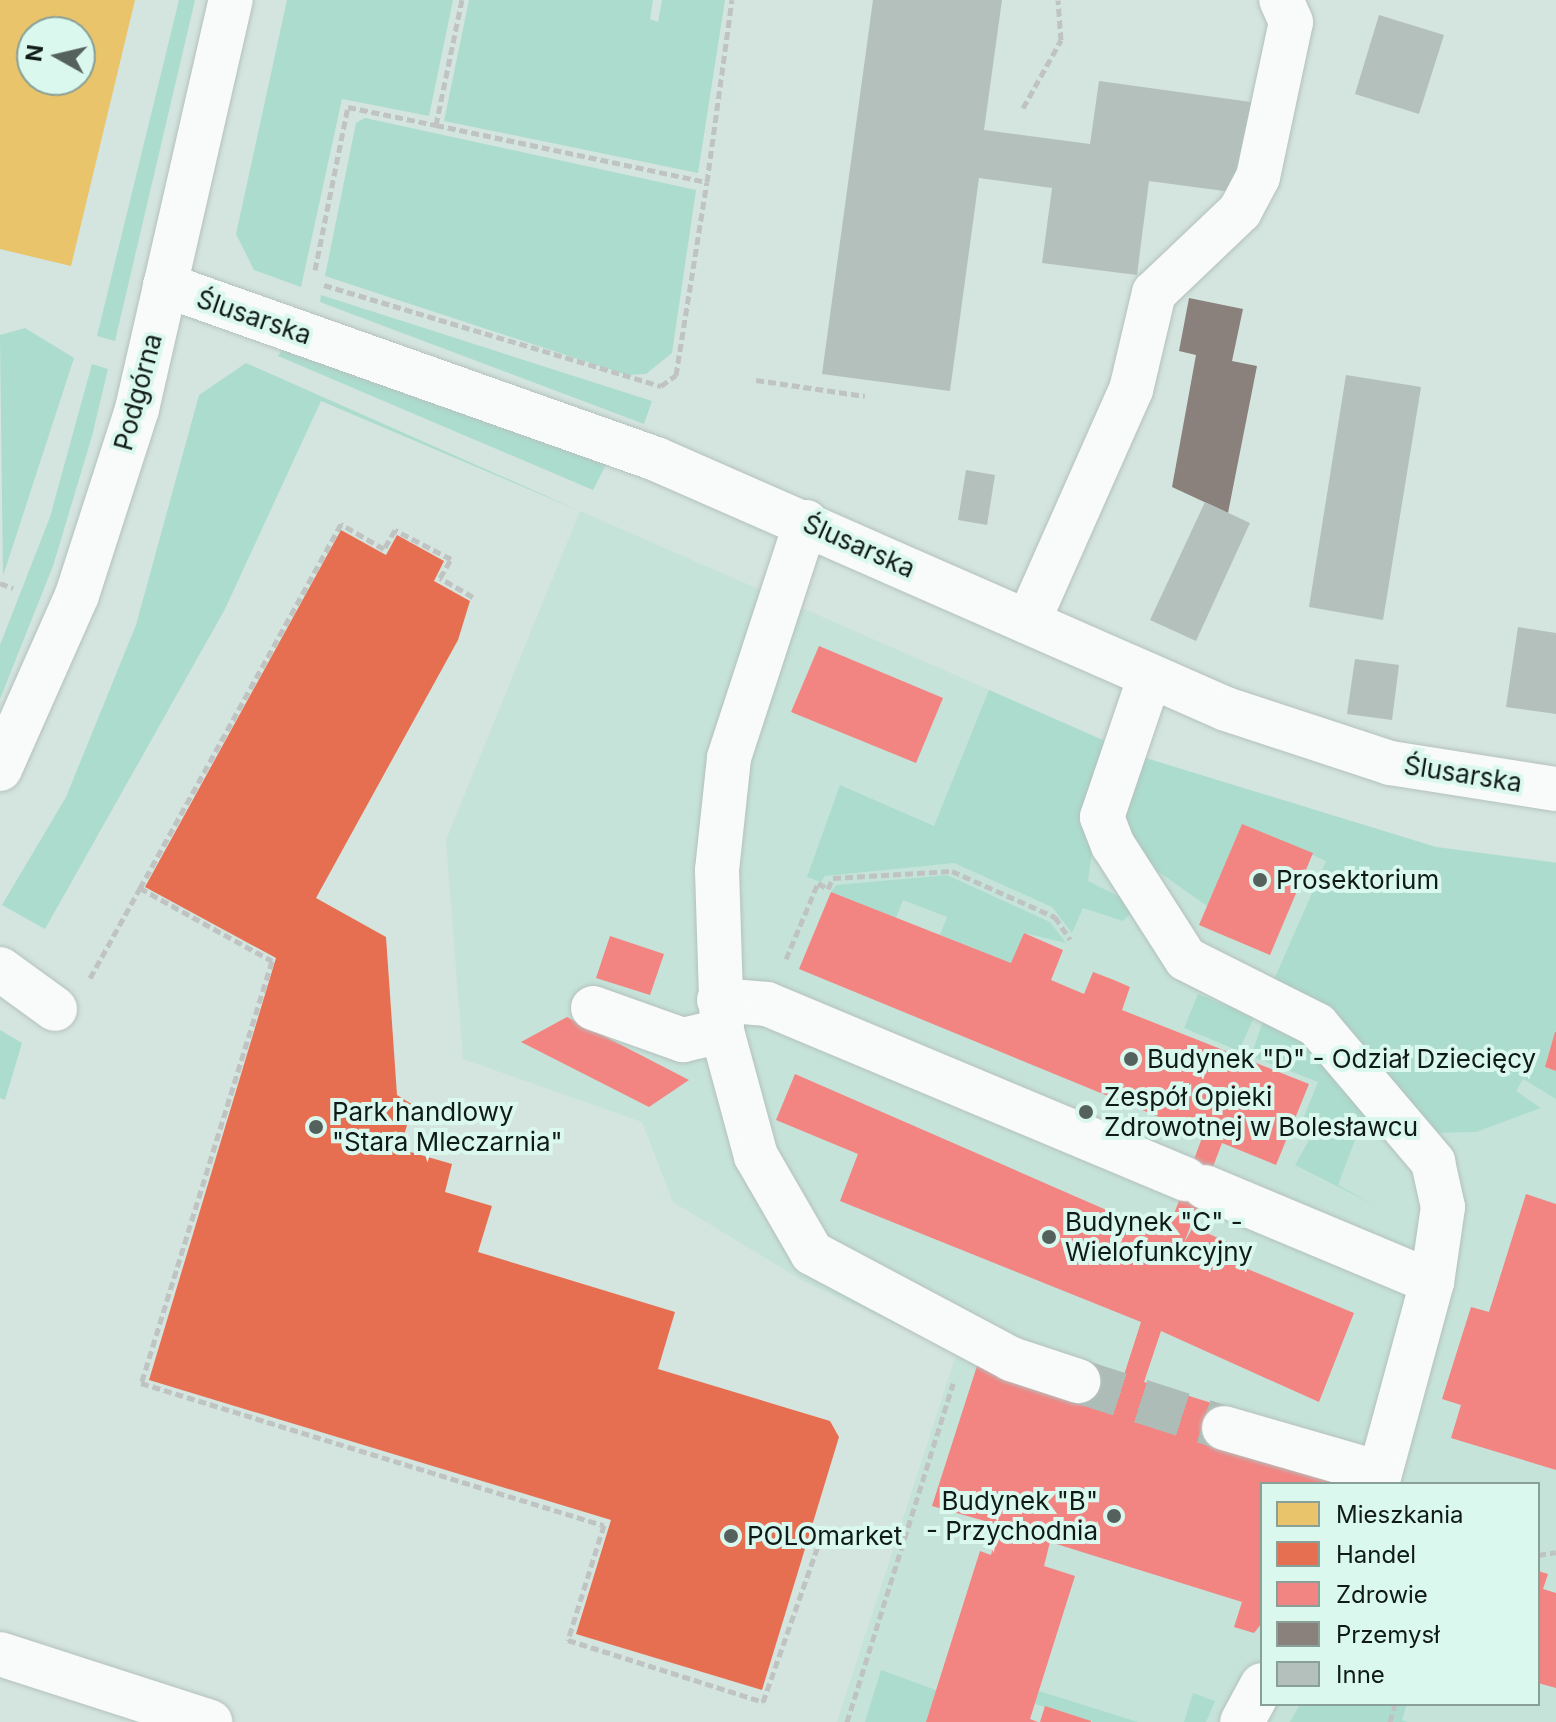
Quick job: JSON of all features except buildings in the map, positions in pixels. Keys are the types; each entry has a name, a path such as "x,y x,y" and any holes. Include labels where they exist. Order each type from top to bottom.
{"street":[{"name":"Podgórna","path":"0,769 77,595 137,409 231,0"},
{"path":"1028,622 1131,390 1154,293 1240,211 1258,177 1291,22 1281,0"},
{"name":"Ślusarska","path":"165,285 656,459 806,522 1150,676 1390,763 1556,789"},
{"path":"806,522 729,758 717,870 720,1016 756,1156 812,1253 1011,1359 1067,1364 978,1315 912,1305"},
{"path":"1150,676 1102,817 1113,845 1186,959 1214,979 1317,1025 1433,1162 1443,1207 1432,1282 1379,1478 1224,1428"},
{"path":"0,969 67,992"},
{"path":"593,1008 683,1040 720,1016 767,1004 1432,1282"},
{"path":"0,1654 210,1722"},
{"path":"1242,1722 1260,1689"}],"path":[{"path":"436,125 462,0"},
{"path":"312,282 661,386 676,375 732,0"},
{"path":"1023,108 1061,40 1058,0"},
{"path":"315,270 348,107 707,182"},
{"path":"756,380 865,396"},
{"path":"67,992 89,979 341,524 384,549 395,530 451,559 440,578 473,597"},
{"path":"0,583 13,588"},
{"path":"803,917 818,883 828,889 833,878 952,871 1055,917 1070,939"},
{"path":"140,888 272,961 141,1383 604,1525 568,1640 763,1702 822,1534"},
{"path":"847,1722 969,1335"}],"shaded area":[{"path":"179,0 195,0 115,341 97,336"},
{"path":"287,0 453,0 429,116 342,99 301,287 254,270 236,234"},
{"path":"469,0 653,0 650,19 658,22 662,0 725,0 698,173 444,121"},
{"path":"365,118 696,190 672,353 646,374 627,375 325,276 356,123"},
{"path":"321,295 652,401 644,424 320,302"},
{"path":"25,328 74,358 3,576 0,335"},
{"path":"285,346 608,461 593,490 278,356"},
{"path":"246,363 580,511 321,401 225,609 45,929 2,905 66,797 136,625 199,395"},
{"path":"92,364 108,369 92,436 53,566 0,699 0,645 50,517"},
{"name":"Zespół Opieki Zdrowotnej w Bolesławcu","path":"580,511 1152,761 1436,847 1556,862 1556,1722 837,1722 957,1352 803,1281 673,1202 642,1122 463,1059 446,840"},
{"path":"989,690 1107,742 1088,881 1126,900 1131,913 1123,921 1083,908 1072,933 1052,907 954,863 825,876 821,882 807,877 840,785 934,826"},
{"path":"1136,755 1436,847 1556,863 1556,1030 1545,1067 1556,1071 1556,1099 1523,1079 1516,1091 1541,1108 1476,1132 1430,1133 1316,999 1273,982 1326,861 1242,824 1207,906 1142,860 1122,824"},
{"path":"947,875 1050,922 1066,943 1024,933 1011,963 940,935 947,917 903,900 896,918 831,892 836,885"},
{"path":"1198,994 1254,1017 1239,1051 1184,1028"},
{"path":"1263,1021 1309,1040 1400,1142 1360,1127 1338,1185 1376,1206 1295,1165 1317,1126 1303,1119 1318,1082 1251,1056"},
{"path":"0,1030 22,1043 5,1100 0,1098"},
{"path":"881,1670 936,1690 926,1722 865,1722"},
{"path":"1039,1691 1138,1722 1093,1722 1035,1704"},
{"path":"1193,1693 1215,1701 1206,1722 1184,1722"},
{"path":"1299,1706 1406,1706 1402,1720 1408,1722 1290,1722"}],"tunnel":[{"path":"1078,1381 1224,1428"}],"place":[{"name":"Prosektorium","path":"1260,880"},
{"name":"Budynek \"D\" - Odział Dziecięcy","path":"1131,1059"},
{"name":"Zespół Opieki Zdrowotnej w Bolesławcu","path":"1086,1112"},
{"name":"Park handlowy \"Stara Mleczarnia\"","path":"316,1127"},
{"name":"Budynek \"C\" - Wielofunkcyjny","path":"1049,1237"},
{"name":"Budynek \"B\" - Przychodnia","path":"1114,1516"},
{"name":"POLOmarket","path":"731,1536"}]}
